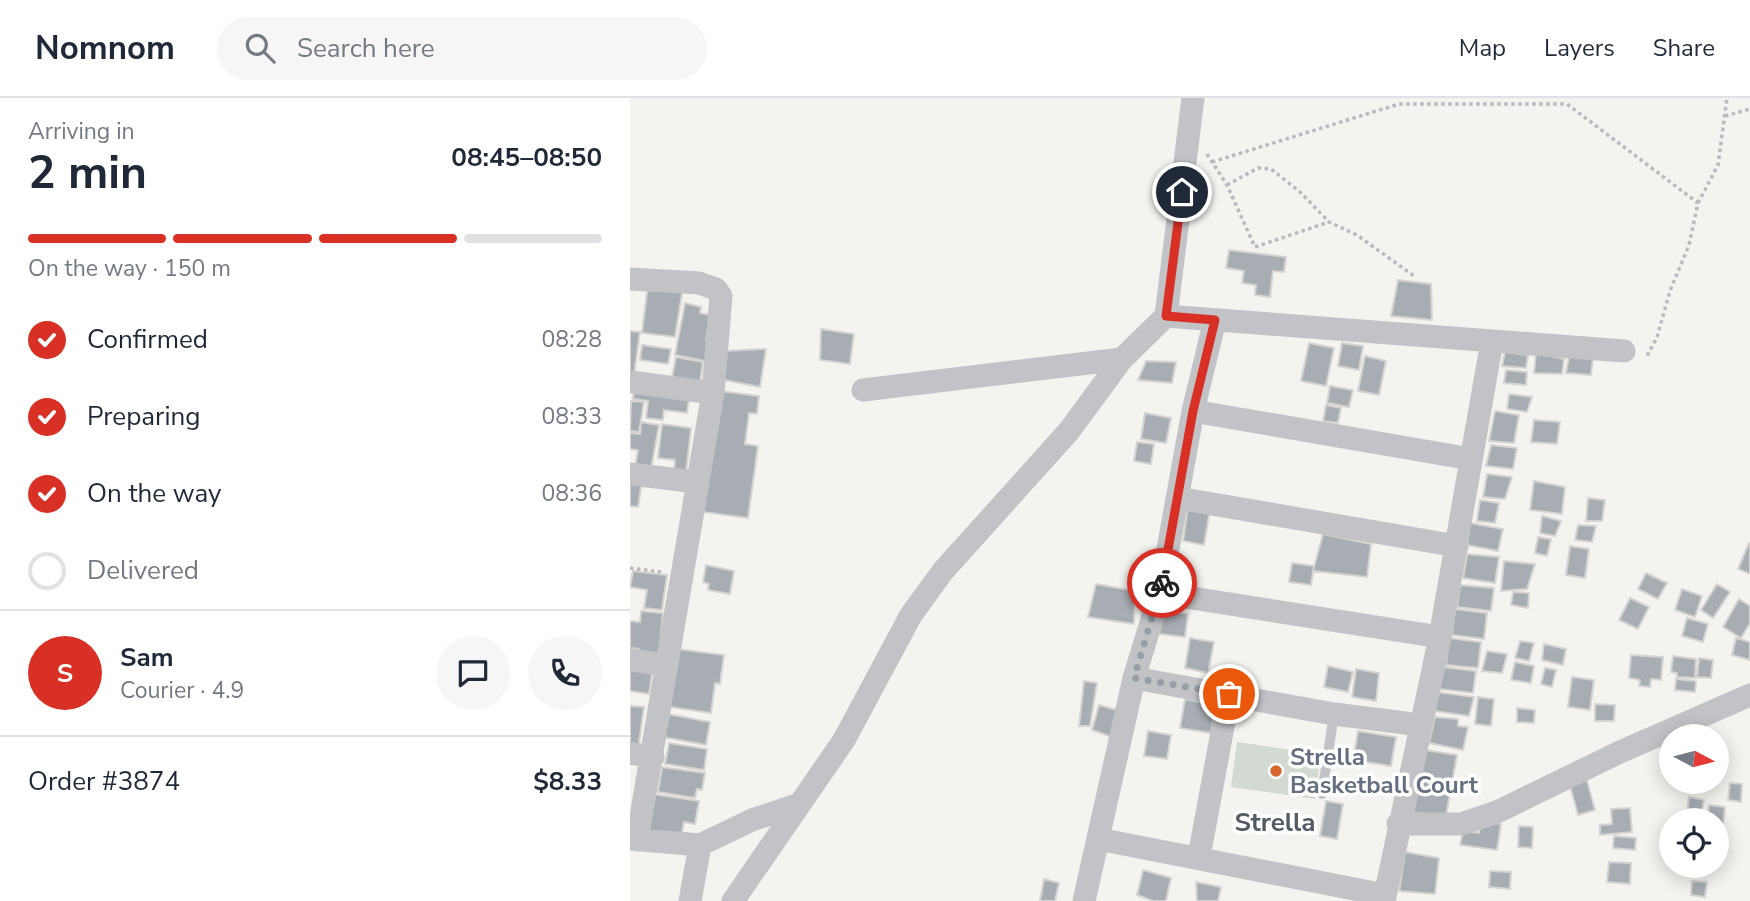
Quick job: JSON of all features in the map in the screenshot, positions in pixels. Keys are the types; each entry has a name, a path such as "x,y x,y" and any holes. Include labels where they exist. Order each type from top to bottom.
{"street":[{"path":"733,901 765,859 797,805 844,740 911,615 943,571 1069,431 1122,359 1166,316 1193,98"},
{"path":"630,279 699,283 716,289 721,296 713,393 680,575 653,757 633,839 700,845 752,820 797,805"},
{"path":"1166,316 1624,351"},
{"path":"1084,901 1134,678 1160,593 1193,411 1215,320"},
{"path":"1098,839 1199,857 1384,898 1440,637 1492,341"},
{"path":"863,390 1122,359"},
{"path":"630,382 713,393"},
{"path":"1193,411 1471,459"},
{"path":"630,474 697,482"},
{"path":"1177,498 1457,546"},
{"path":"1160,593 1440,637"},
{"path":"630,660 667,665"},
{"path":"1134,678 1334,714 1421,725"},
{"path":"1199,857 1229,694"},
{"path":"1398,824 1461,824 1487,816 1750,695"},
{"path":"630,753 653,757"},
{"path":"690,901 700,845"}],"lane":[{"path":"1322,794 1334,714"}],"path":[{"path":"1647,356 1657,337 1670,291 1689,245 1698,202 1718,165 1727,98"},
{"path":"1212,162 1399,104 1567,104 1698,202"},
{"path":"1724,116 1750,109"},
{"path":"1187,149 1202,142 1227,185 1255,247 1329,222"},
{"path":"1227,185 1258,168 1271,169 1300,192 1329,222 1357,236 1413,276"},
{"path":"630,568 680,575"}],"shaded area":[{"name":"Strella Basketball Court","path":"1237,742 1321,754 1315,799 1231,787"}],"building":[{"path":"1229,250 1286,257 1284,272 1273,271 1270,297 1255,295 1256,285 1242,283 1244,271 1226,268"},
{"path":"1398,280 1431,284 1432,320 1391,316"},
{"path":"648,284 683,288 675,337 642,333"},
{"path":"685,303 701,307 700,313 711,315 706,340 715,342 710,362 675,355"},
{"path":"821,329 854,334 850,364 820,360"},
{"path":"630,331 640,332 634,375 630,375"},
{"path":"1309,343 1334,348 1326,386 1301,381"},
{"path":"1342,343 1363,346 1359,370 1338,366"},
{"path":"642,345 671,349 668,364 640,360"},
{"path":"766,349 760,387 719,379 724,351"},
{"path":"1505,352 1528,355 1526,368 1502,366"},
{"path":"1536,353 1564,359 1562,374 1534,373"},
{"path":"1365,356 1386,361 1379,395 1358,391"},
{"path":"1569,356 1593,358 1591,375 1566,373"},
{"path":"676,357 703,362 700,382 672,377"},
{"path":"1146,361 1176,362 1172,383 1138,380"},
{"path":"1506,370 1527,372 1526,385 1504,383"},
{"path":"635,385 689,400 687,413 664,410 663,420 646,418 648,401 633,399"},
{"path":"1330,386 1353,390 1349,407 1327,403"},
{"path":"720,391 759,396 757,414 749,413 745,444 758,446 748,518 703,512"},
{"path":"1509,394 1532,397 1527,412 1507,409"},
{"path":"631,401 644,402 639,432 630,431"},
{"path":"1326,405 1341,408 1338,423 1323,421"},
{"path":"1495,411 1519,415 1514,443 1489,441"},
{"path":"1145,413 1171,418 1166,443 1141,439"},
{"path":"1534,420 1560,422 1557,444 1531,442"},
{"path":"641,422 659,425 651,469 635,467 638,450 630,449 630,433 640,434"},
{"path":"662,424 691,428 686,473 674,472 675,460 658,458"},
{"path":"1137,442 1154,444 1151,464 1134,461"},
{"path":"1491,445 1517,448 1513,469 1486,466"},
{"path":"1487,474 1512,477 1505,499 1483,497"},
{"path":"630,479 642,481 638,507 630,506"},
{"path":"1534,481 1565,487 1562,514 1530,510"},
{"path":"1588,498 1605,500 1602,521 1586,521"},
{"path":"1480,500 1499,503 1495,523 1477,521"},
{"path":"1188,506 1210,510 1204,545 1183,541"},
{"path":"1542,516 1561,521 1555,536 1540,533"},
{"path":"1470,523 1503,529 1498,551 1467,545"},
{"path":"1578,525 1596,526 1592,542 1575,540"},
{"path":"1323,534 1371,544 1367,577 1313,571"},
{"path":"1538,537 1551,539 1547,556 1535,553"},
{"path":"1750,543 1750,574 1738,569"},
{"path":"1570,546 1589,549 1585,578 1566,575"},
{"path":"1467,554 1499,557 1495,583 1463,578"},
{"path":"1504,561 1535,564 1527,589 1501,591"},
{"path":"1292,563 1314,566 1311,585 1289,582"},
{"path":"706,565 734,571 730,594 708,590 709,584 703,582"},
{"path":"633,571 667,575 662,610 644,608 647,590 630,587"},
{"path":"1646,573 1667,583 1658,599 1638,589"},
{"path":"1096,584 1135,591 1134,624 1088,617"},
{"path":"1717,584 1730,592 1713,618 1701,610"},
{"path":"1460,585 1494,588 1491,611 1457,607"},
{"path":"1682,589 1702,596 1695,617 1675,610"},
{"path":"1513,592 1529,593 1528,608 1511,605"},
{"path":"1630,598 1649,607 1638,629 1619,620"},
{"path":"1739,599 1750,606 1750,623 1741,638 1723,627"},
{"path":"1455,609 1487,613 1484,639 1452,635"},
{"path":"1164,610 1188,614 1185,637 1159,634"},
{"path":"641,611 663,613 659,656 639,654 639,649 630,648 630,621 640,622"},
{"path":"1687,618 1708,624 1703,642 1682,636"},
{"path":"1190,638 1214,642 1208,673 1185,668"},
{"path":"1449,638 1481,642 1478,668 1446,665"},
{"path":"1736,638 1750,642 1750,660 1732,655"},
{"path":"1520,641 1534,643 1529,661 1515,658"},
{"path":"1544,644 1566,649 1563,665 1542,660"},
{"path":"678,649 724,655 720,684 715,683 711,713 670,707"},
{"path":"1487,651 1507,654 1502,673 1482,671"},
{"path":"1631,655 1663,657 1661,680 1651,679 1650,687 1639,686 1640,680 1629,678"},
{"path":"1673,656 1696,659 1695,678 1677,677 1677,673 1671,672"},
{"path":"1699,658 1713,660 1711,678 1697,677"},
{"path":"1515,662 1534,666 1531,683 1511,680"},
{"path":"630,664 653,667 649,694 630,691"},
{"path":"1328,666 1353,672 1348,692 1324,687"},
{"path":"1443,667 1476,671 1473,693 1439,689"},
{"path":"1545,668 1556,670 1552,687 1541,684"},
{"path":"1356,669 1379,673 1376,701 1352,697"},
{"path":"1572,677 1594,680 1590,710 1568,707"},
{"path":"1676,679 1696,681 1695,692 1675,690"},
{"path":"1084,681 1097,683 1090,726 1079,726"},
{"path":"1437,692 1474,697 1469,716 1434,711"},
{"path":"1478,697 1494,699 1491,726 1475,724"},
{"path":"1185,699 1216,705 1211,733 1180,728"},
{"path":"1595,704 1615,705 1614,721 1595,721"},
{"path":"1099,705 1117,710 1112,737 1092,730"},
{"path":"630,706 644,707 638,750 630,749"},
{"path":"1517,708 1535,710 1534,723 1517,722"},
{"path":"668,714 710,722 706,745 663,737"},
{"path":"1435,717 1458,719 1458,726 1468,727 1463,750 1429,743"},
{"path":"1148,731 1171,735 1167,759 1144,756"},
{"path":"1358,731 1396,737 1391,766 1353,760"},
{"path":"669,743 707,749 704,770 665,764"},
{"path":"1426,750 1457,755 1446,816 1412,813"},
{"path":"662,767 705,773 702,790 697,789 695,798 658,792"},
{"path":"1586,777 1595,810 1578,815 1569,782"},
{"path":"1730,783 1742,784 1741,802 1728,800"},
{"path":"652,794 699,801 695,824 684,822 681,837 645,831"},
{"path":"1689,797 1704,800 1702,808 1688,808"},
{"path":"1326,801 1343,804 1337,839 1320,836"},
{"path":"1709,805 1725,807 1725,808 1709,808"},
{"path":"1630,808 1632,832 1600,835 1600,825 1612,824 1611,809"},
{"path":"1481,821 1501,824 1497,850 1460,845 1463,831 1479,833"},
{"path":"1519,826 1533,827 1532,848 1518,847"},
{"path":"1614,836 1636,838 1635,850 1613,848"},
{"path":"1405,852 1439,858 1435,894 1399,891"},
{"path":"1609,862 1631,863 1630,884 1607,882"},
{"path":"1143,870 1171,878 1166,901 1153,901 1137,895"},
{"path":"1490,871 1511,872 1510,889 1489,887"},
{"path":"1044,879 1059,883 1055,901 1040,901"},
{"path":"1692,881 1707,882 1705,897 1691,895"},
{"path":"1196,882 1221,887 1218,901 1197,901"}],"way so far":[{"path":"1162,583 1134,678 1229,694"}],"place":[{"name":"Strella Basketball Court","path":"1276,771"}],"district":[{"name":"Strella","path":"1275,822"}],"route":[{"path":"1162,583 1193,411 1215,320 1166,316 1182,192"}]}
